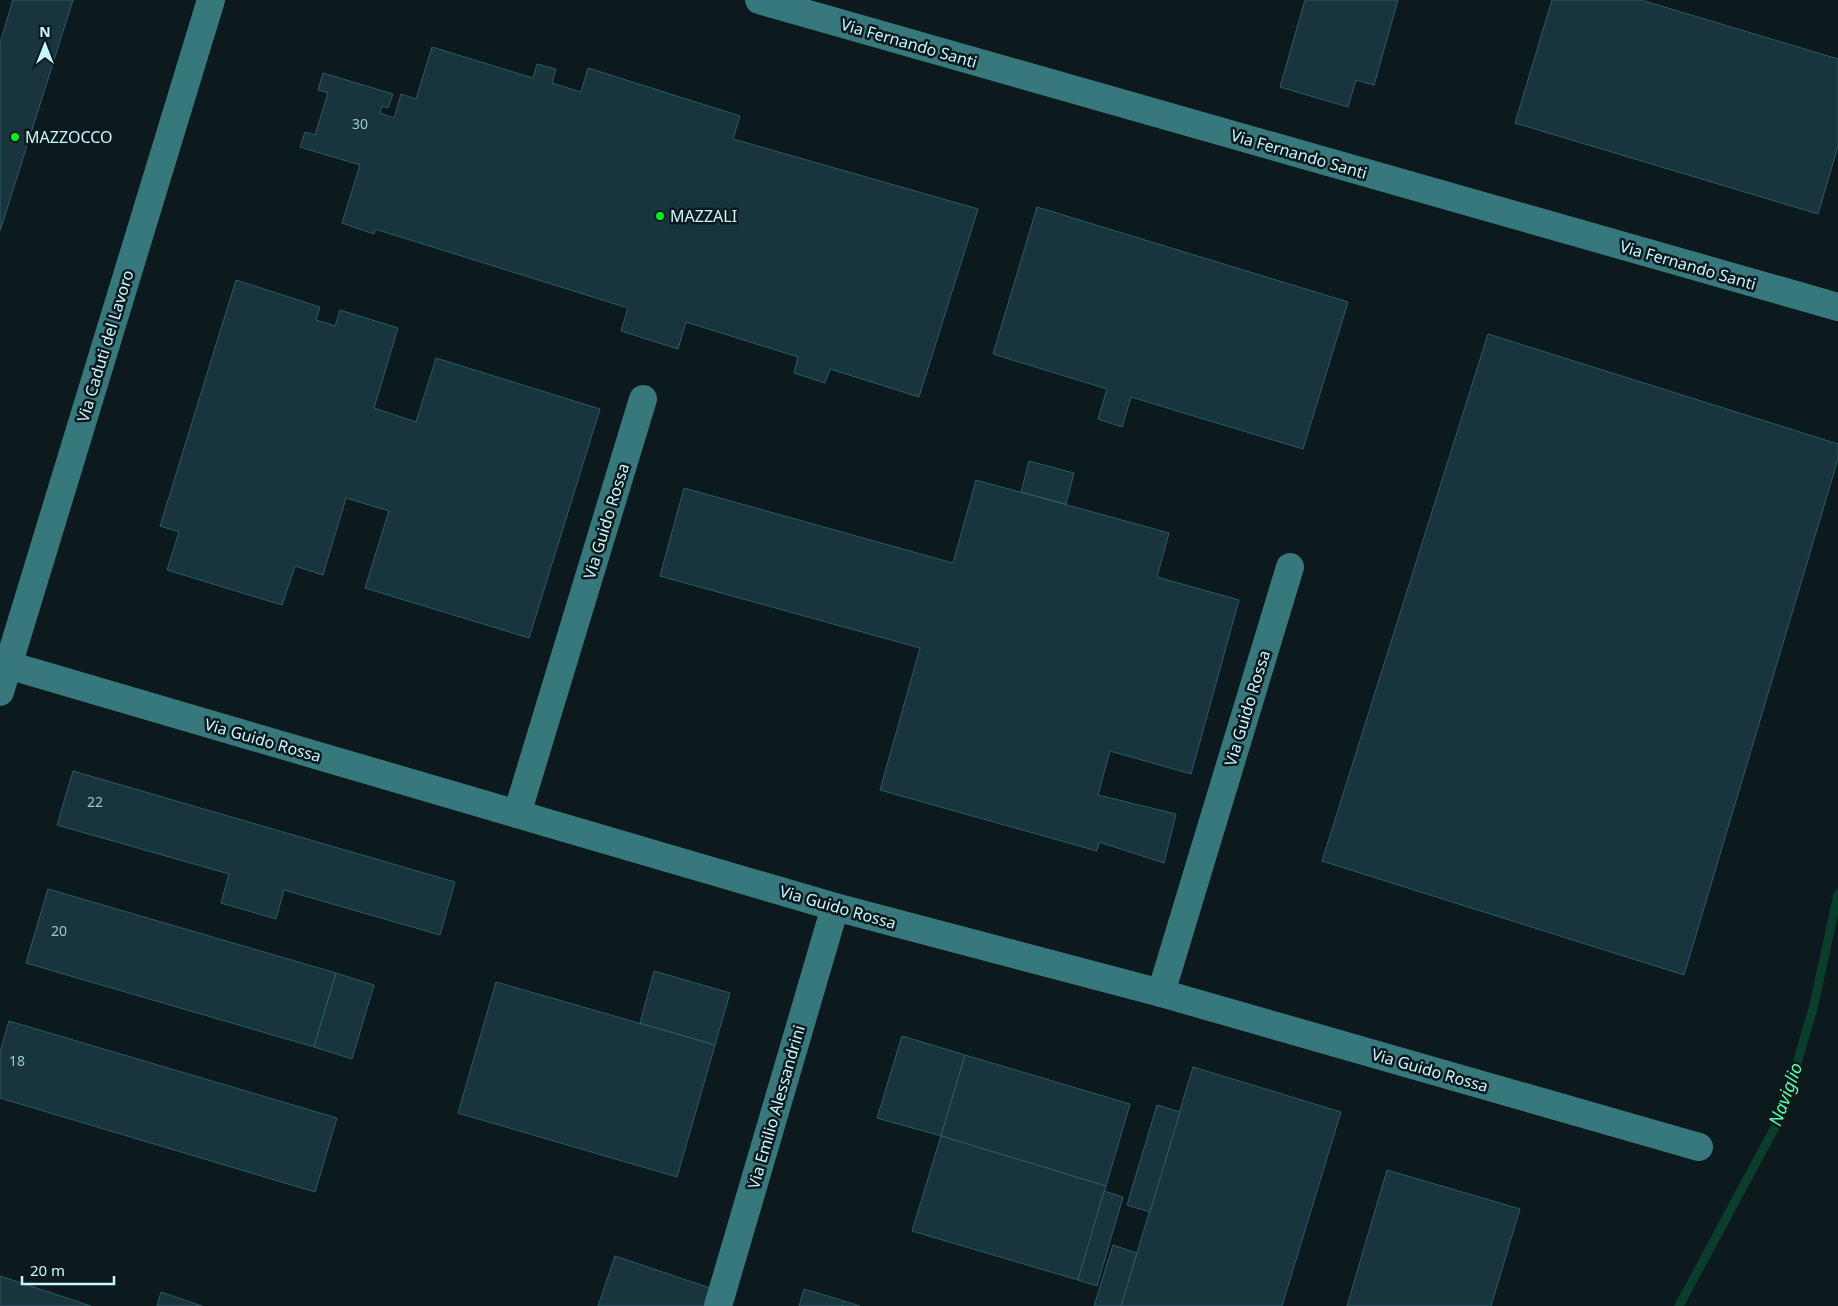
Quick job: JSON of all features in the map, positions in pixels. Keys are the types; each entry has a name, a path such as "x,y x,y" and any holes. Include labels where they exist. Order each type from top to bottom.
{"street":[{"name":"Via Caduti del Lavoro","path":"0,692 211,0"},
{"name":"Via Fernando Santi","path":"759,0 1838,307"},
{"name":"Via Guido Rossa","path":"518,814 643,400"},
{"name":"Via Guido Rossa","path":"1160,993 1290,567"},
{"name":"Via Guido Rossa","path":"8,665 835,907 1160,993 1699,1147"},
{"name":"Via Emilio Alessandrini","path":"718,1306 835,907"}],"building":[{"name":"MAZZOCCO","path":"13,0 73,0 0,231 0,43"},
{"path":"1305,0 1398,0 1374,85 1356,80 1348,107 1280,87"},
{"path":"1552,0 1641,0 1838,59 1838,146 1818,214 1515,123"},
{"name":"MAZZALI","path":"432,47 533,78 537,64 556,69 552,83 581,92 588,68 740,116 733,139 978,209 919,397 830,369 825,383 794,373 798,357 686,322 678,349 621,331 628,308 375,229 374,234 342,223 360,165 300,147 305,132 315,135 328,93 318,90 323,73 393,94 388,108 382,106 380,113 394,118 401,94 416,99"},
{"path":"1037,207 1348,302 1303,449 1131,397 1122,427 1098,419 1107,389 993,354"},
{"path":"236,280 320,307 316,320 335,326 340,310 398,328 374,408 416,422 436,358 600,409 529,638 365,588 389,511 346,498 323,575 295,566 282,605 167,570 179,532 160,526"},
{"path":"1488,334 1838,444 1838,459 1684,975 1322,861"},
{"path":"1029,461 1074,473 1066,504 1021,492"},
{"path":"976,480 1169,533 1157,577 1239,600 1191,774 1110,751 1098,795 1176,814 1164,863 1099,842 1097,851 880,790 920,648 660,576 684,488 953,563"},
{"path":"73,771 455,882 440,935 284,890 276,919 221,903 229,874 57,825"},
{"path":"48,889 336,973 314,1047 26,963"},
{"path":"654,971 730,993 715,1045 640,1023"},
{"path":"336,973 374,985 352,1059 314,1047"},
{"path":"496,982 715,1045 677,1177 458,1113"},
{"path":"9,1021 337,1118 315,1192 0,1098 0,1052"},
{"path":"902,1036 965,1055 941,1136 877,1118"},
{"path":"965,1055 1130,1104 1106,1186 941,1136"},
{"path":"1193,1067 1341,1112 1282,1306 1121,1306"},
{"path":"1157,1105 1180,1112 1150,1212 1127,1205"},
{"path":"941,1136 1106,1186 1078,1280 912,1231"},
{"path":"1387,1170 1520,1209 1491,1306 1347,1306"},
{"path":"1104,1191 1123,1197 1097,1286 1078,1280"},
{"path":"1113,1245 1137,1253 1121,1306 1094,1306"},
{"path":"615,1256 719,1291 714,1306 598,1306"},
{"path":"0,1276 91,1306 0,1306"},
{"path":"804,1289 844,1301 842,1306 799,1306"},
{"path":"161,1292 202,1306 157,1306"},
{"path":"844,1301 860,1306 842,1306"}],"waterway":[{"name":"Naviglio","path":"1679,1306 1782,1114 1813,1009 1838,894"}],"place":[{"name":"MAZZOCCO","path":"15,137"},
{"name":"MAZZALI","path":"660,216"}]}
